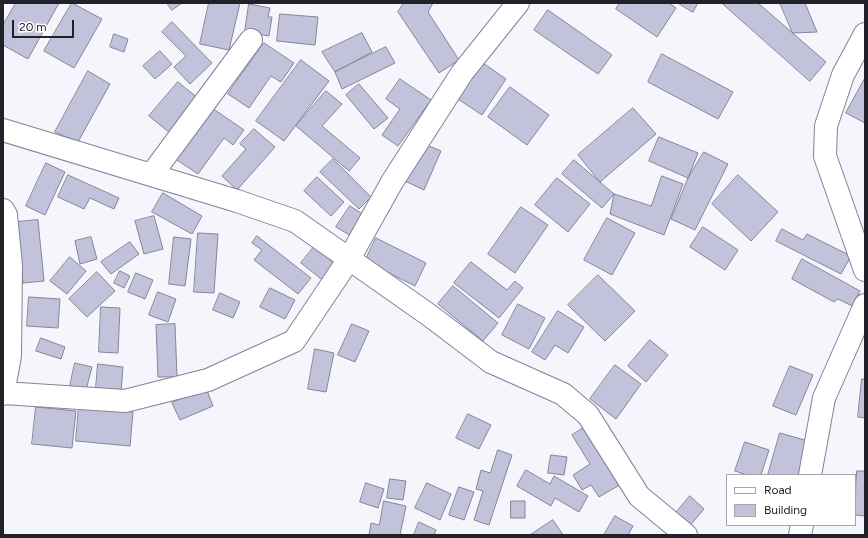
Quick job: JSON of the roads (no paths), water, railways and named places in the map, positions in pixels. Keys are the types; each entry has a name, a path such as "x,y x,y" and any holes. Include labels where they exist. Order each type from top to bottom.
{"street":[{"path":"3,210 6,215 11,265 10,356 4,393 125,401 208,380 294,342 349,259 392,182 462,73 518,3"},
{"path":"865,34 843,75 826,126 825,156 865,270"},
{"path":"152,174 251,40"},
{"path":"3,130 152,174 238,201 295,221 429,315 491,362 563,394 588,415 639,496 686,535"},
{"path":"810,474 824,398 865,305"}]}
